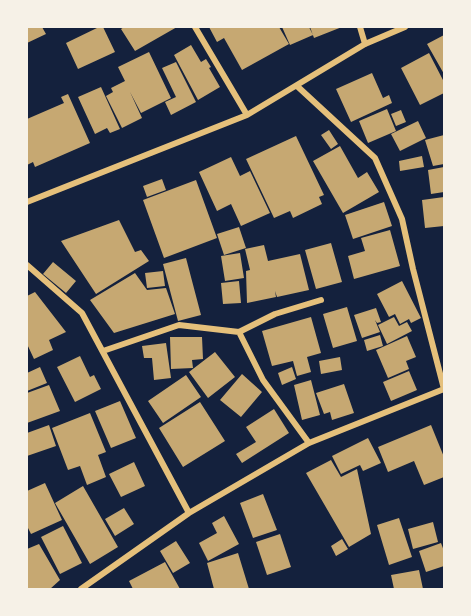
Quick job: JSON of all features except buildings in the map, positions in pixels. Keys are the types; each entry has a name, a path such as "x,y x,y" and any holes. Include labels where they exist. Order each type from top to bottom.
{"street":[{"path":"195,27 247,115"},
{"path":"360,27 365,44"},
{"path":"27,202 247,115 365,44 405,27"},
{"path":"81,589 189,513 309,443 444,389 402,219 375,158 297,87"},
{"path":"27,266 82,314 104,351 189,513"},
{"path":"104,351 180,325 239,332 275,314 321,300"},
{"path":"239,332 263,380 309,443"}]}
